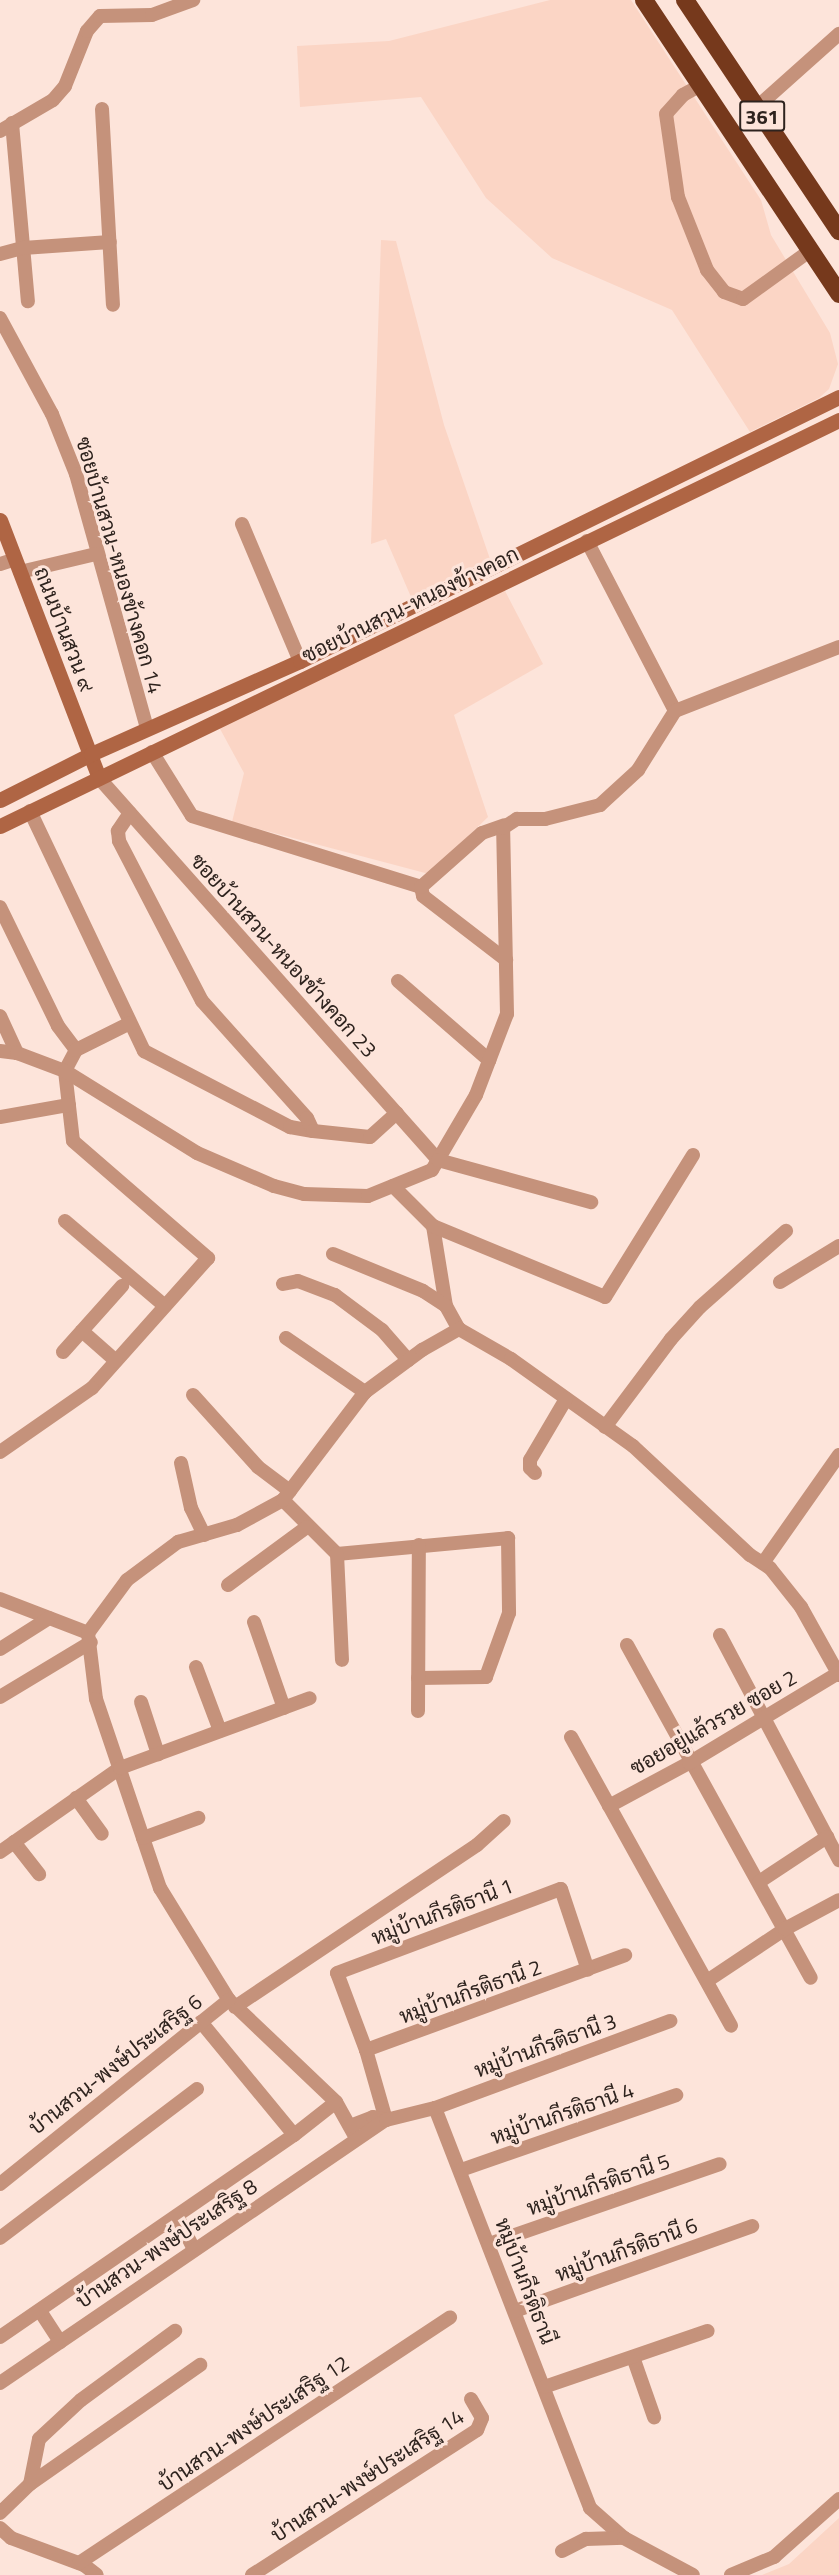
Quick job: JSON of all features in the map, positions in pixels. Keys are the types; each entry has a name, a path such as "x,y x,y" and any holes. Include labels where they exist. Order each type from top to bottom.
{"highway":[{"name":"361","path":"644,0 839,294"},
{"name":"361","path":"685,0 839,231"}],"main road":[{"name":"ซอยบ้านสวน-หนองข้างคอก","path":"0,800 91,754 300,661 839,397"},
{"name":"ซอยบ้านสวน-หนองข้างคอก","path":"0,825 839,420"},
{"name":"ถนนบ้านสวน ๙","path":"0,520 99,778"}],"street":[{"path":"0,131 53,100 65,86 87,32 100,16 152,15 193,0"},
{"path":"756,107 839,34"},
{"path":"701,85 683,95 666,114 678,197 707,270 724,292 743,299 811,250"},
{"path":"102,109 113,305"},
{"path":"12,123 28,301"},
{"path":"0,254 23,248 110,242"},
{"name":"ซอยบ้านสวน-หนองข้างคอก 14","path":"0,318 4,335 60,434 76,474 96,554 147,729"},
{"path":"242,524 300,661"},
{"path":"587,541 675,711"},
{"path":"0,564 18,565 96,554"},
{"path":"421,887 482,833 504,830 518,819 545,819 600,805 638,770 675,711 839,647"},
{"path":"152,752 192,816 421,887"},
{"name":"ซอยบ้านสวน-หนองข้างคอก 23","path":"99,778 438,1160"},
{"path":"30,811 144,1051 290,1127 370,1137 397,1113"},
{"path":"130,813 118,831 119,841 202,1001 307,1118 314,1131"},
{"path":"0,1052 17,1053 65,1071 197,1153 250,1179 303,1194 368,1196 432,1170 476,1095 507,1014 504,830"},
{"path":"421,887 423,896 506,960"},
{"path":"0,907 58,1026 76,1050"},
{"path":"398,981 489,1060"},
{"path":"0,1016 17,1053"},
{"path":"0,1452 92,1388 208,1258 73,1141 65,1071 76,1050 130,1023"},
{"path":"0,1117 69,1105"},
{"path":"393,1185 433,1226 605,1297 693,1155"},
{"path":"438,1160 591,1202"},
{"path":"66,1221 165,1306"},
{"path":"433,1226 446,1306 459,1329 511,1359 633,1446 763,1563 801,1607 838,1674"},
{"path":"605,1427 671,1339 700,1307 786,1231"},
{"path":"780,1282 839,1246"},
{"path":"333,1254 423,1291 446,1306"},
{"path":"283,1284 298,1281 335,1295 382,1330 408,1360"},
{"path":"63,1352 122,1286"},
{"path":"0,1698 89,1637 127,1580 178,1542 237,1525 286,1496 365,1392 408,1360 459,1329"},
{"path":"82,1331 116,1361"},
{"path":"286,1338 365,1392"},
{"path":"193,1395 286,1496 307,1527 337,1554 342,1660"},
{"path":"535,1473 530,1468 530,1460 566,1399"},
{"path":"763,1563 839,1455"},
{"path":"181,1463 191,1508 204,1535"},
{"path":"228,1585 307,1527"},
{"path":"337,1554 508,1538 509,1613 486,1677 418,1678"},
{"path":"418,1711 419,1545"},
{"path":"0,1599 89,1637"},
{"path":"0,1649 49,1618"},
{"path":"254,1622 284,1708"},
{"path":"720,1635 839,1860"},
{"path":"89,1637 96,1699 160,1888 232,2004 336,2102 353,2132 386,2120 435,2108"},
{"path":"627,1645 689,1763 759,1882 811,1977"},
{"path":"196,1667 220,1731"},
{"name":"ซอยอยู่แล้วรวย ซอย 2","path":"609,1806 689,1763 838,1674"},
{"path":"0,1852 120,1768 310,1698"},
{"path":"141,1702 158,1754"},
{"path":"572,1737 731,2026"},
{"path":"76,1798 102,1834"},
{"path":"143,1838 198,1818"},
{"name":"บ้านสวน-พงษ์ประเสริฐ 6","path":"0,2184 201,2022 477,1845 504,1821"},
{"path":"759,1882 827,1837"},
{"path":"14,1842 39,1874"},
{"name":"หมู่บ้านกีรติธานี 1","path":"366,2050 337,1974 561,1888 588,1970"},
{"path":"707,1981 785,1929 839,1900"},
{"name":"หมู่บ้านกีรติธานี 2","path":"366,2050 625,1955"},
{"name":"หมู่บ้านกีรติธานี 3","path":"435,2108 670,2021"},
{"path":"201,2022 294,2135"},
{"path":"366,2050 386,2120"},
{"path":"0,2238 197,2089"},
{"name":"หมู่บ้านกีรติธานี 4","path":"461,2170 676,2095"},
{"path":"0,2337 294,2135 336,2102"},
{"name":"หมู่บ้านกีรติธานี","path":"435,2108 461,2170 590,2508 624,2538 693,2575"},
{"name":"บ้านสวน-พงษ์ประเสริฐ 8","path":"0,2383 194,2250 353,2132"},
{"name":"หมู่บ้านกีรติธานี 5","path":"489,2244 720,2164"},
{"path":"177,2216 194,2250"},
{"name":"หมู่บ้านกีรติธานี 6","path":"515,2311 752,2226"},
{"path":"40,2311 60,2342"},
{"name":"บ้านสวน-พงษ์ประเสริฐ 12","path":"79,2563 450,2317"},
{"path":"30,2484 39,2439 81,2400 176,2331"},
{"path":"544,2387 708,2331"},
{"path":"633,2356 654,2417"},
{"path":"0,2513 30,2484 200,2365"},
{"name":"บ้านสวน-พงษ์ประเสริฐ 14","path":"252,2575 477,2430 482,2418 471,2399"},
{"path":"731,2575 774,2557 839,2499"},
{"path":"0,2528 38,2550 79,2563 97,2575"},
{"path":"562,2551 586,2539 624,2538"}],"shaded area":[{"path":"550,0 631,0 761,200 771,235 830,333 838,364 829,389 819,398 750,432 672,310 552,258 486,198 421,97 300,107 297,46 389,41"},
{"path":"381,240 396,241 444,425 490,559 411,597 386,539 371,544"},
{"path":"504,589 543,664 454,715 488,817 429,874 232,822 244,773 219,727"},
{"path":"839,2518 839,2575 762,2575 789,2564"}]}
